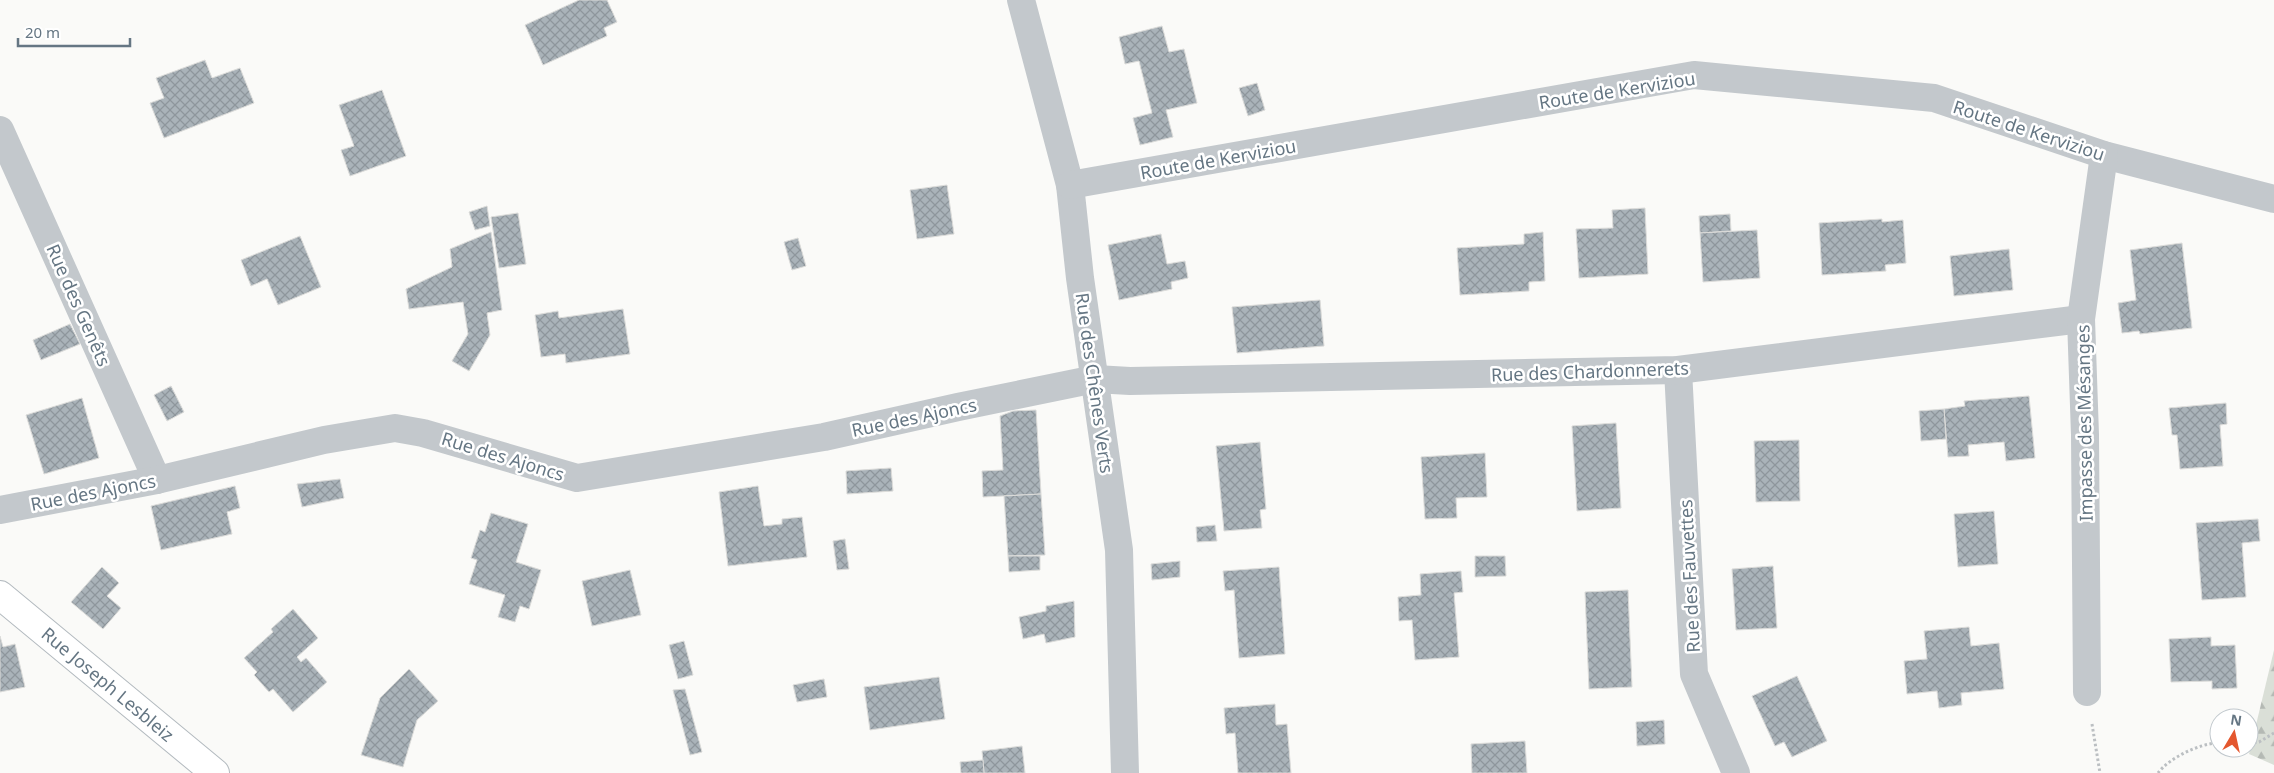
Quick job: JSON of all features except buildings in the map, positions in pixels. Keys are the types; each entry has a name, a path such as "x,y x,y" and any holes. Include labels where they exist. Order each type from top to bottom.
{"main road":[{"name":"Rue Joseph Lesbleiz","path":"0,595 215,773"}],"street":[{"name":"Rue des Chênes Verts","path":"1022,0 1070,185 1080,278 1118,550 1125,773"},
{"name":"Route de Kerviziou","path":"1070,185 1694,75 1934,98 2104,155 2274,199"},
{"name":"Rue des Genêts","path":"0,130 158,480"},
{"name":"Impasse des Mésanges","path":"2087,692 2085,435 2081,319 2104,155"},
{"name":"Rue des Chardonnerets","path":"1095,379 1130,381 1207,380 1678,370 2081,319"},
{"name":"Rue des Fauvettes","path":"1678,370 1694,674 1736,773"},
{"name":"Rue des Ajoncs","path":"0,510 158,480 324,440 395,428 423,433 577,478 824,437 958,406 1095,379"}],"path":[{"path":"2087,692 2100,773"},
{"path":"2259,742 2274,733"},
{"path":"2158,773 2164,765 2209,744"}],"green space":[{"path":"2274,650 2274,765 2258,758 2259,712"}]}
